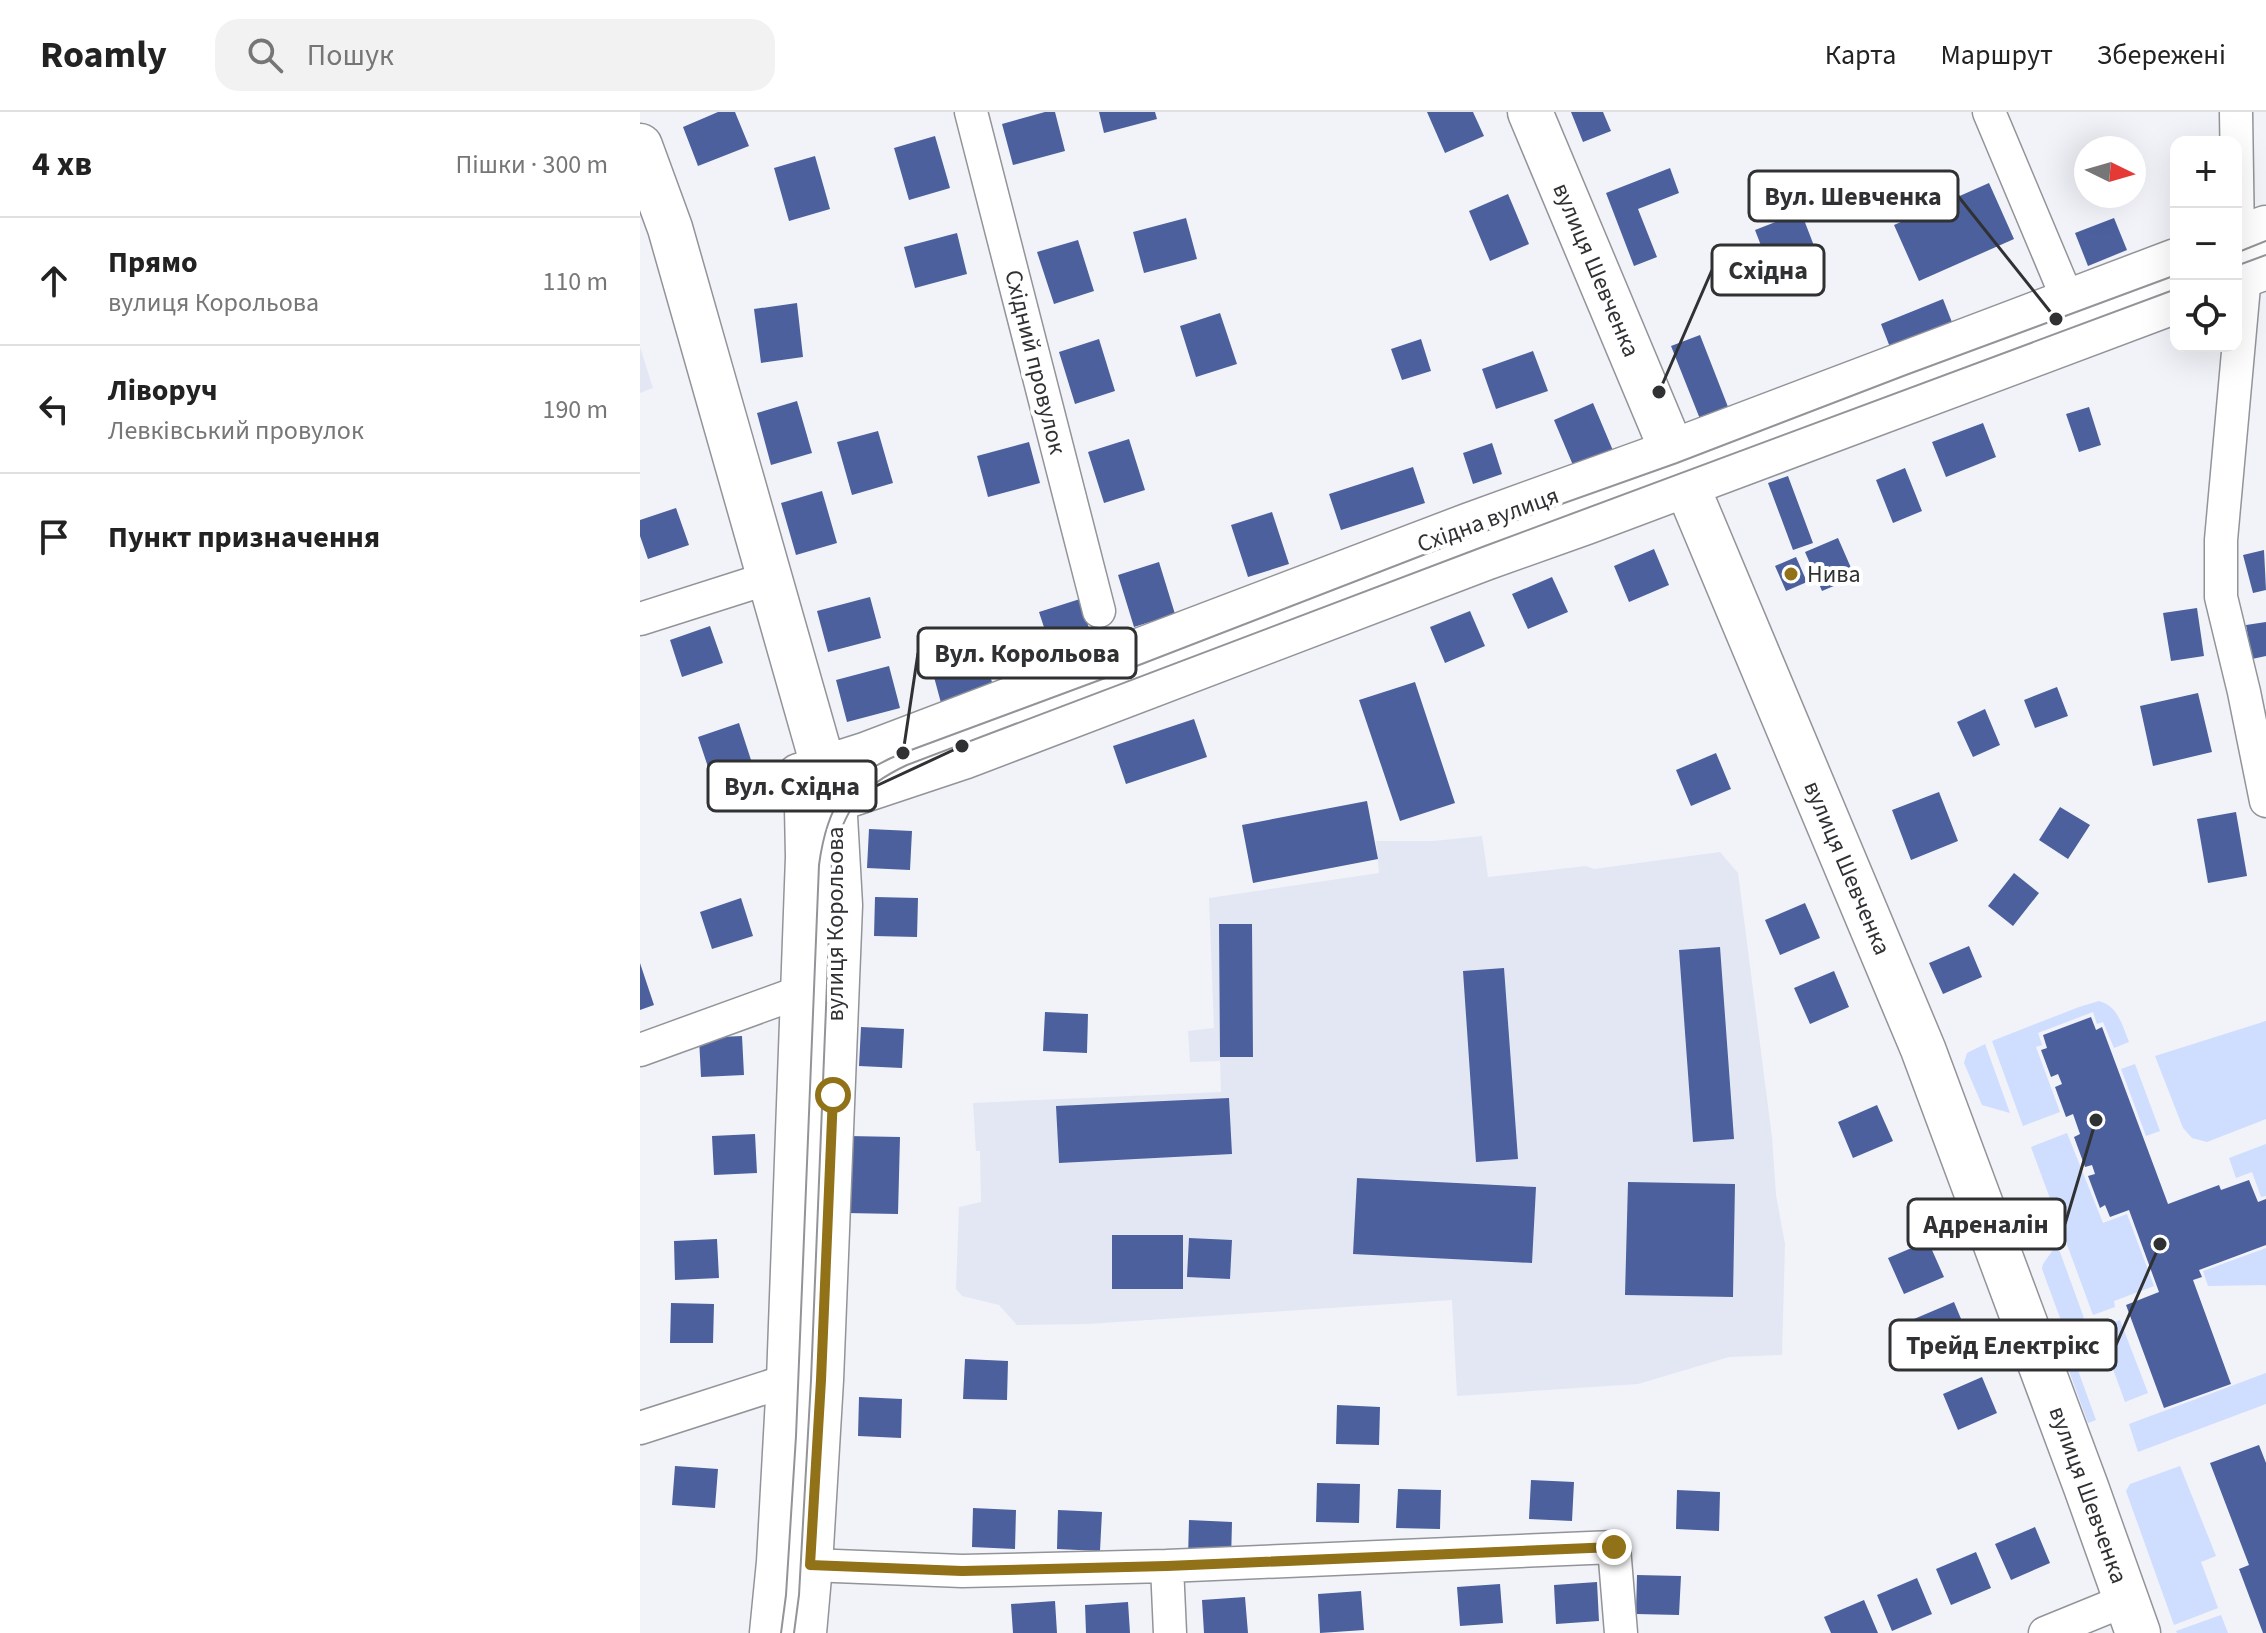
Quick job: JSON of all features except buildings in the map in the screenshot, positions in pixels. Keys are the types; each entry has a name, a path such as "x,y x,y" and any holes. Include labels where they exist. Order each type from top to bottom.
{"street":[{"name":"Східний провулок","path":"971,112 1099,611"},
{"name":"вулиця Шевченка","path":"1530,112 1923,1049 2132,1617"},
{"path":"1989,112 2076,318"},
{"path":"2236,112 2248,254 2221,540 2221,597 2266,801"},
{"name":"вулиця Корольова","path":"640,146 670,228 816,789 808,845 820,985 805,1380 810,1565 804,1633"},
{"name":"вулиця Корольова","path":"640,210 750,584 816,789"},
{"name":"Східна вулиця","path":"816,789 963,757 1470,563 1679,468 2076,318 2170,264"},
{"name":"Східна вулиця","path":"2076,318 2170,302"},
{"path":"640,619 750,584"},
{"path":"640,1050 820,985"},
{"path":"640,1428 805,1380"},
{"name":"вулиця Корольова","path":"772,1633 780,1547 805,1380"},
{"path":"810,1565 962,1571 1167,1566 1614,1547 1621,1633"},
{"path":"1167,1566 1170,1633"},
{"path":"2045,1633 2132,1617"}],"shaded area":[{"path":"640,347 653,388 640,393"},
{"path":"1482,836 1488,877 1586,866 1594,869 1720,852 1738,873 1772,1137 1776,1195 1785,1244 1782,1355 1729,1357 1638,1384 1457,1396 1452,1300 1088,1324 1017,1325 999,1305 962,1296 956,1289 959,1207 981,1202 980,1151 976,1151 973,1103 1221,1092 1220,1061 1190,1062 1188,1031 1214,1028 1209,898 1379,873 1376,841 1434,841"},
{"path":"2099,1001 2115,1012 2129,1042 2114,1048 2103,1022 2097,1024 2093,1012 2038,1033 2042,1045 2036,1047 2060,1112 2023,1126 1992,1041"},
{"path":"2266,1021 2266,1119 2207,1142 2192,1138 2183,1128 2155,1056"},
{"path":"1985,1044 2010,1113 1982,1105 1964,1063 1967,1053"},
{"path":"2135,1064 2160,1131 2146,1136 2121,1069"},
{"path":"2067,1133 2103,1223 2127,1214 2154,1286 2114,1301 2115,1307 2093,1315 2031,1147"},
{"path":"2266,1144 2266,1196 2261,1197 2252,1172 2236,1178 2229,1158"},
{"path":"2057,1244 2084,1318 2063,1326 2042,1269"},
{"path":"2266,1248 2266,1287 2208,1286 2203,1271"},
{"path":"2120,1320 2148,1393 2125,1402 2098,1328"},
{"path":"2071,1351 2096,1420 2088,1423 2063,1354"},
{"path":"2266,1373 2266,1404 2138,1452 2129,1424"},
{"path":"2180,1466 2216,1556 2201,1562 2218,1608 2174,1625 2126,1491 2130,1484"},
{"path":"2221,1615 2228,1633 2176,1631"}],"tram line":[{"path":"2242,251 2266,241"},
{"path":"2242,264 2266,255"},
{"path":"781,1633 796,1436 819,865 827,825 853,782 867,771 903,753 1480,533 1677,463 2170,277"},
{"path":"794,1633 799,1595 811,1380 832,859 842,826 866,791 907,765 2170,291"}],"place":[{"name":"Вул. Шевченка","path":"2056,319"},
{"name":"Східна","path":"1659,392"},
{"name":"Нива","path":"1791,574"},
{"name":"Вул. Східна","path":"962,746"},
{"name":"Вул. Корольова","path":"903,753"},
{"name":"Адреналін","path":"2096,1120"},
{"name":"Трейд Електрікс","path":"2160,1244"}],"route":[{"path":"833,1095 810,1565 962,1571 1167,1566 1614,1547"}]}
